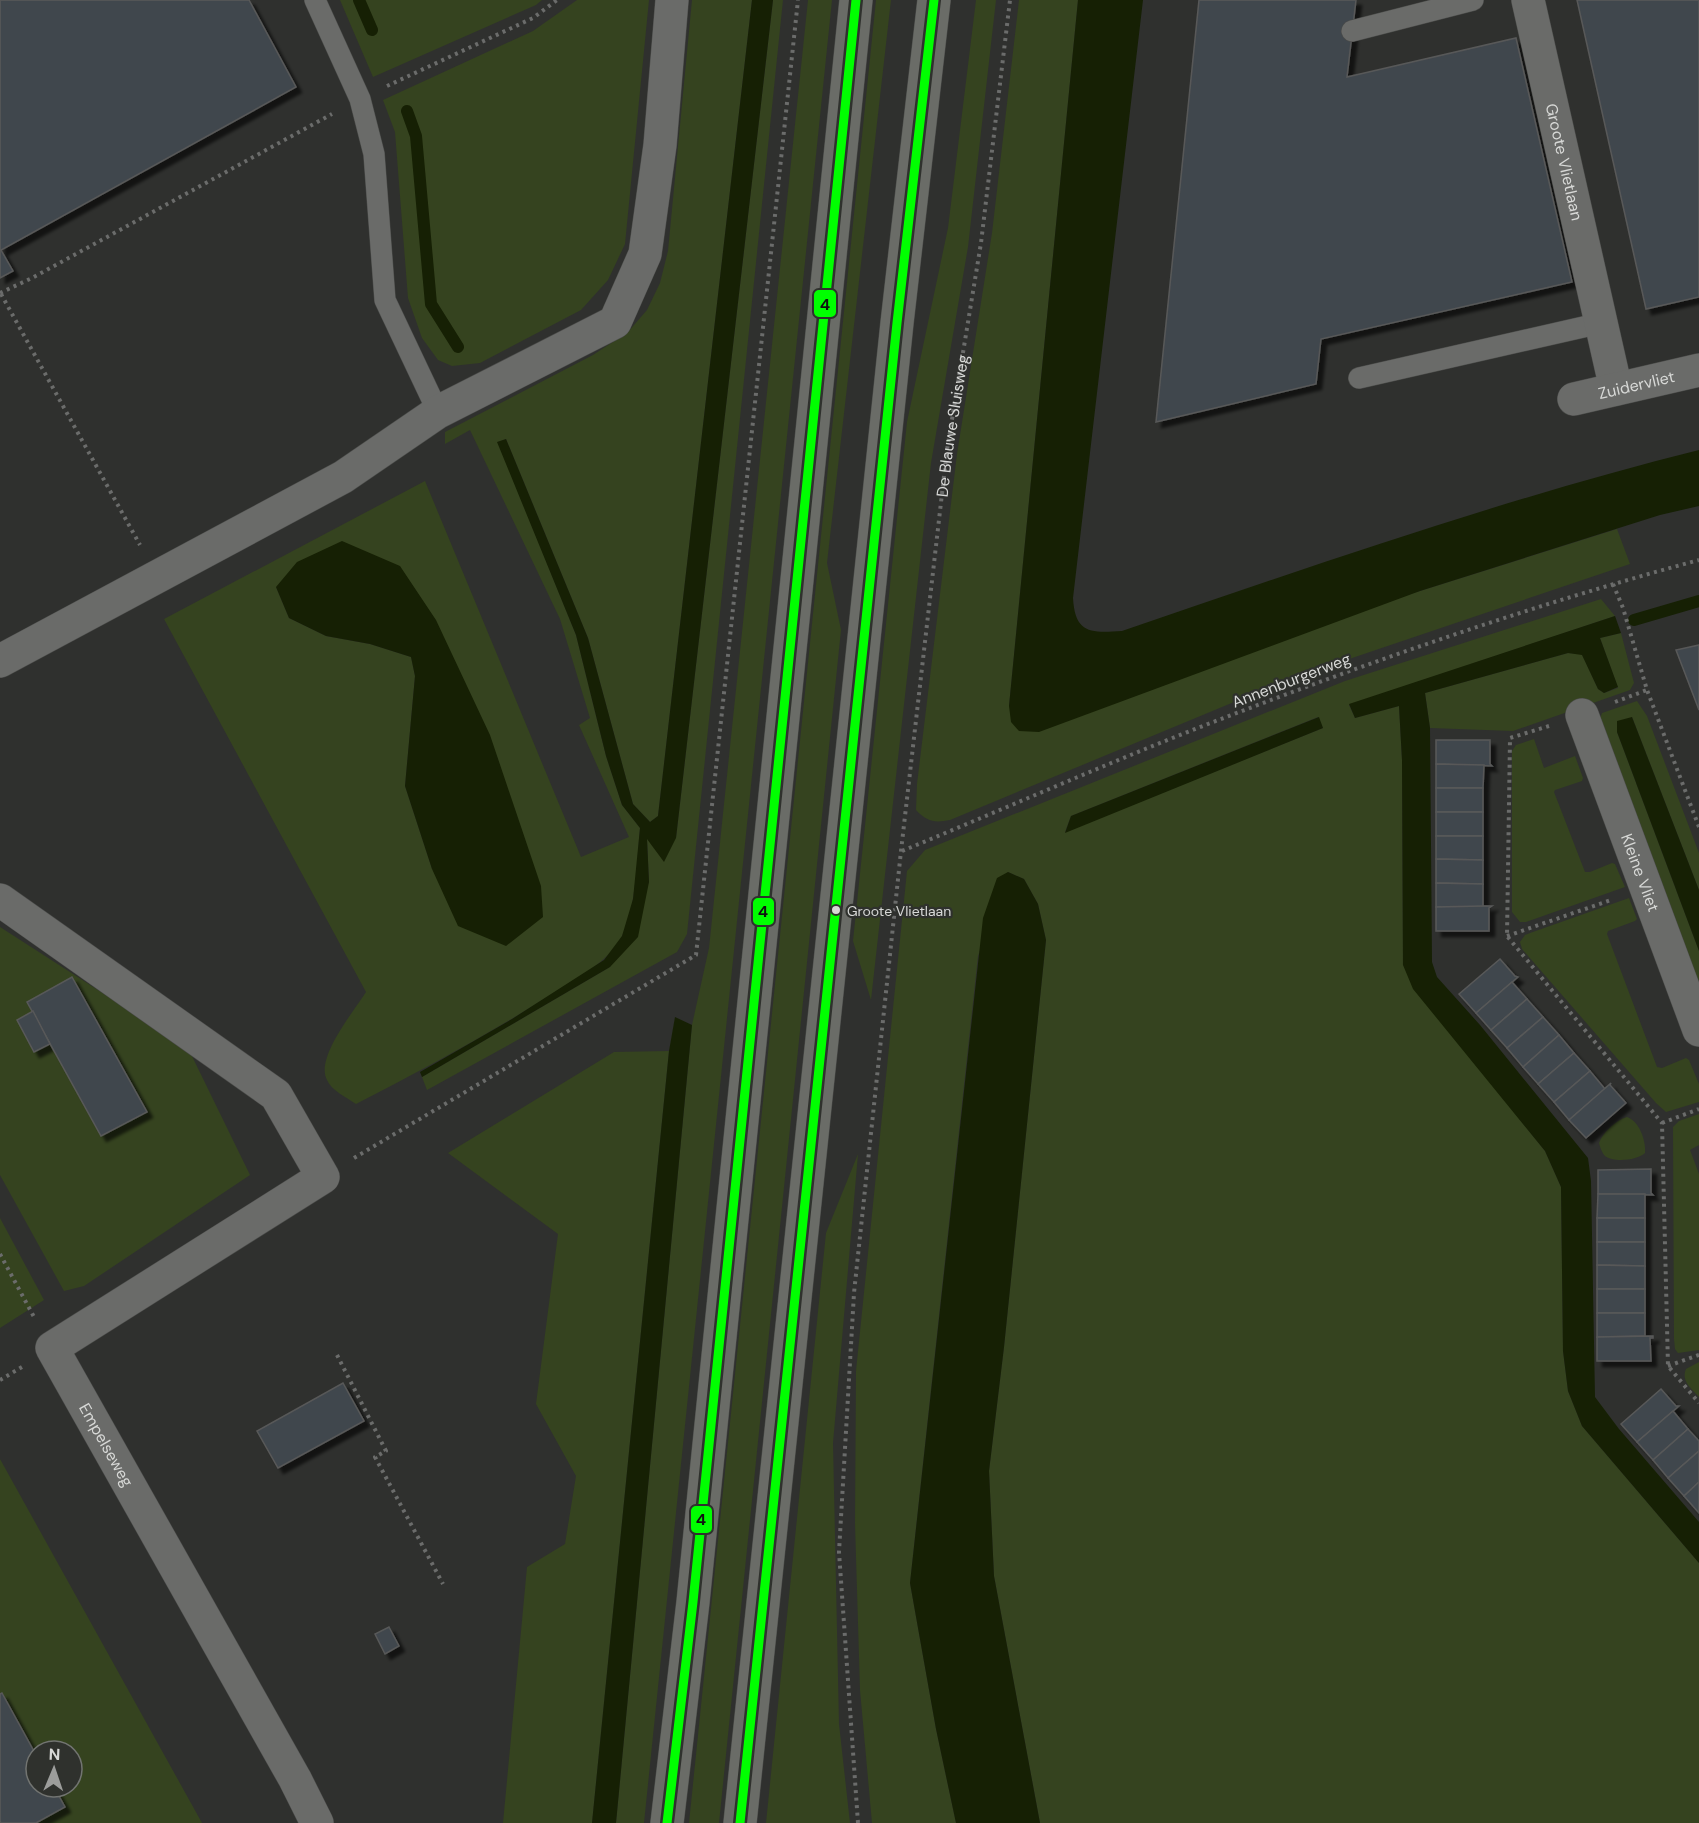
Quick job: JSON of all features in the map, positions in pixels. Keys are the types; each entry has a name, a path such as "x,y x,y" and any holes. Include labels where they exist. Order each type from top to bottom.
{"main road":[{"path":"667,1823 693,1602 856,0"},
{"path":"740,1823 897,323 934,0"}],"street":[{"path":"0,661 344,477 438,412 615,322 645,254 660,145 672,0"},
{"name":"Groote Vlietlaan","path":"1528,0 1616,389"},
{"name":"Zuidervliet","path":"1574,399 1699,370"},
{"name":"Kleine Vliet","path":"1582,715 1699,1030"},
{"path":"0,900 276,1095 323,1177 52,1348"},
{"name":"Empelseweg","path":"52,1348 295,1779 317,1823"}],"lane":[{"path":"315,0 360,99 374,154 385,300 438,412"},
{"path":"1352,31 1473,0"},
{"path":"1359,378 1601,324"}],"path":[{"path":"158,577 0,294 360,99 533,18 557,0"},
{"path":"323,1177 696,955 798,0"},
{"name":"De Blauwe Sluisweg","path":"858,1823 839,1552 854,1293 947,450 981,243 1010,0"},
{"name":"Annenburgerweg","path":"901,851 1207,724 1389,656 1613,584 1699,560"},
{"path":"1613,584 1623,608 1633,646 1699,827"},
{"path":"1582,715 1510,738 1507,936 1662,1123 1668,1366 1699,1403"},
{"path":"1507,936 1646,887"},
{"path":"1662,1123 1699,1109"},
{"path":"0,1254 52,1348"},
{"path":"337,1355 386,1451 375,1456 444,1584"},
{"path":"1668,1366 1699,1355"}],"shaded area":[{"path":"340,0 542,0 536,5 373,77"},
{"path":"577,0 649,0 625,244 608,280 581,310 480,363 452,366 438,360 422,338 408,298 395,132 383,100 533,31"},
{"path":"692,0 752,0 658,816 650,822 633,804 588,638 506,439 498,442 576,635 606,756 622,805 640,828 635,884 627,925 616,946 608,955 581,976 431,1065 356,1104 332,1087 325,1071 331,1047 366,992 164,619 425,481 581,857 629,837 579,725 590,718 560,619 470,430 445,444 445,432 593,355 628,332 647,310 660,283 668,251","holes":["276,587 436,620 432,869 405,786 415,676 411,657 370,644 326,636 289,618"]},
{"path":"752,0 773,0 676,838 664,862 647,839 649,882 638,937 610,967 422,1077 420,1072 512,1019 604,960 622,936 633,899 640,828 622,805 606,756 576,635 497,442 506,439 588,638 633,804 650,822 658,816"},
{"path":"773,0 783,0 687,934 677,952 427,1090 422,1077 610,967 649,882 647,838 676,838"},
{"path":"808,0 832,0 644,1823 616,1823 692,1025 709,948"},
{"path":"876,0 891,0 827,563 841,630 719,1823 689,1823"},
{"path":"976,0 996,0 968,247 931,463 871,1000 853,941 907,422 948,228"},
{"path":"1019,0 1078,0 1009,706 1420,591 1617,529 1630,564 1287,680 950,820 932,821 920,814 916,810 917,784 957,454 992,233"},
{"path":"1078,0 1143,0 1073,598 1074,610 1081,625 1093,631 1122,631 1481,512 1699,450 1699,506 1660,515 1420,591 1039,732 1019,731 1011,722 1009,706"},
{"path":"342,541 400,566 436,620 490,735 541,886 543,917 506,946 458,926 432,869 405,786 415,676 411,657 370,644 326,636 289,618 276,587 297,562"},
{"path":"1601,599 1615,616 1349,705 1355,718 1399,706 1402,760 1403,965 1486,1077 1545,1151 1561,1187 1563,1351 1568,1391 1582,1426 1699,1563 1699,1823 1040,1823 994,1576 989,1471 1046,940 1038,904 1024,879 1008,872 978,956 910,1583 936,1729 956,1823 872,1823 860,1690 855,1523 856,1371 907,871 925,850 1345,681","holes":["1318,717 1323,728 1065,832 1071,816"]},
{"path":"1615,616 1621,633 1600,638 1618,687 1604,693 1598,689 1582,655 1568,653 1425,693 1430,728 1432,962 1437,977 1480,1025 1588,1158 1591,1181 1595,1397 1619,1429 1699,1522 1699,1563 1582,1426 1568,1391 1563,1351 1561,1187 1545,1151 1413,989 1403,965 1402,760 1399,706 1355,718 1349,704"},
{"path":"1621,633 1634,683 1630,690 1513,731 1430,728 1425,693 1568,653 1582,654 1598,689 1604,693 1618,688 1600,638"},
{"path":"1637,701 1647,716 1699,853 1699,890 1632,717 1617,732 1699,951 1699,983 1599,722 1602,713"},
{"path":"1319,717 1323,728 1065,833 1071,816"},
{"path":"1632,717 1699,890 1699,951 1617,732 1617,721"},
{"path":"1534,739 1544,768 1575,756 1582,781 1554,792 1585,872 1615,864 1625,887 1526,922 1520,922 1512,912 1512,751 1516,745"},
{"path":"1008,872 1024,879 1038,904 1046,940 989,1471 994,1576 1040,1823 956,1823 936,1729 910,1583 983,918 997,878"},
{"path":"1629,898 1637,919 1608,931 1607,934 1657,1067 1662,1068 1686,1058 1699,1084 1699,1102 1666,1112 1522,949 1520,942 1525,935"},
{"path":"0,927 188,1048 250,1175 84,1286 64,1291 0,1175"},
{"path":"675,1017 692,1025 616,1823 592,1823 669,1051"},
{"path":"669,1051 592,1823 503,1823 527,1567 565,1544 576,1476 536,1404 558,1234 448,1153 614,1052"},
{"path":"1699,1114 1699,1145 1690,1150 1699,1174 1699,1350 1678,1353 1674,1339 1673,1127 1679,1121"},
{"path":"1627,1117 1635,1122 1641,1132 1645,1153 1626,1160 1605,1156 1599,1143 1610,1127"},
{"path":"858,1154 833,1443 839,1724 850,1823 766,1823 826,1233"},
{"path":"0,1218 44,1300 0,1328"},
{"path":"1699,1362 1699,1397 1688,1384 1685,1373 1686,1369"},
{"path":"0,1459 202,1823 0,1823"}],"building":[{"path":"0,0 249,0 296,87 1,250 13,271 0,278"},
{"path":"1199,0 1356,0 1347,77 1516,38 1572,282 1321,339 1316,384 1156,422"},
{"path":"1577,0 1699,0 1699,297 1646,309"},
{"path":"1699,645 1699,710 1676,650"},
{"path":"1436,740 1490,740 1490,764 1492,766 1436,764"},
{"path":"1436,764 1484,765 1483,788 1436,788"},
{"path":"1436,788 1483,788 1483,812 1436,812"},
{"path":"1436,812 1483,812 1483,836 1436,836"},
{"path":"1436,836 1483,836 1483,860 1436,859"},
{"path":"1436,859 1483,860 1483,884 1436,883"},
{"path":"1436,883 1483,884 1483,907 1436,907"},
{"path":"1492,906 1489,908 1489,931 1436,931 1436,907"},
{"path":"1500,959 1518,977 1476,1013 1459,994"},
{"path":"72,977 147,1112 101,1136 27,1002"},
{"path":"1512,982 1527,999 1491,1030 1476,1013"},
{"path":"1527,999 1543,1017 1507,1048 1491,1030"},
{"path":"33,1011 50,1044 34,1052 17,1020"},
{"path":"1543,1017 1559,1035 1523,1067 1507,1048"},
{"path":"1559,1035 1574,1053 1538,1084 1523,1067"},
{"path":"1574,1053 1590,1071 1554,1102 1538,1084"},
{"path":"1590,1071 1605,1089 1569,1120 1554,1102"},
{"path":"1611,1083 1610,1085 1626,1103 1586,1138 1569,1120"},
{"path":"1651,1169 1651,1193 1653,1195 1598,1194 1598,1170"},
{"path":"1598,1194 1645,1194 1645,1218 1597,1218"},
{"path":"1597,1218 1645,1218 1645,1242 1597,1242"},
{"path":"1597,1242 1645,1242 1645,1266 1597,1265"},
{"path":"1597,1265 1645,1266 1645,1289 1597,1289"},
{"path":"1597,1289 1645,1289 1645,1313 1597,1313"},
{"path":"1597,1313 1645,1313 1645,1336 1597,1337"},
{"path":"1653,1336 1650,1338 1651,1361 1597,1361 1597,1337"},
{"path":"343,1383 364,1421 278,1468 257,1431"},
{"path":"1661,1389 1676,1406 1679,1406 1637,1442 1621,1424"},
{"path":"1673,1411 1688,1429 1653,1460 1637,1442"},
{"path":"1688,1429 1699,1441 1699,1451 1668,1478 1653,1460"},
{"path":"1699,1451 1699,1482 1684,1496 1668,1478"},
{"path":"1699,1482 1699,1513 1684,1496"},
{"path":"389,1627 399,1646 385,1654 375,1634"},
{"path":"2,1693 27,1739 24,1739 24,1799 61,1799 65,1807 36,1823 1,1823 0,1821 0,1694"}],"waterway":[{"path":"359,0 372,30"},
{"path":"407,111 416,136 431,304 458,347"},
{"path":"1634,620 1699,601"}],"transit line":[{"name":"4","path":"667,1823 693,1602 856,0"},
{"name":"4","path":"740,1823 897,323 934,0"}],"place":[{"name":"Groote Vlietlaan","path":"836,910"}]}
